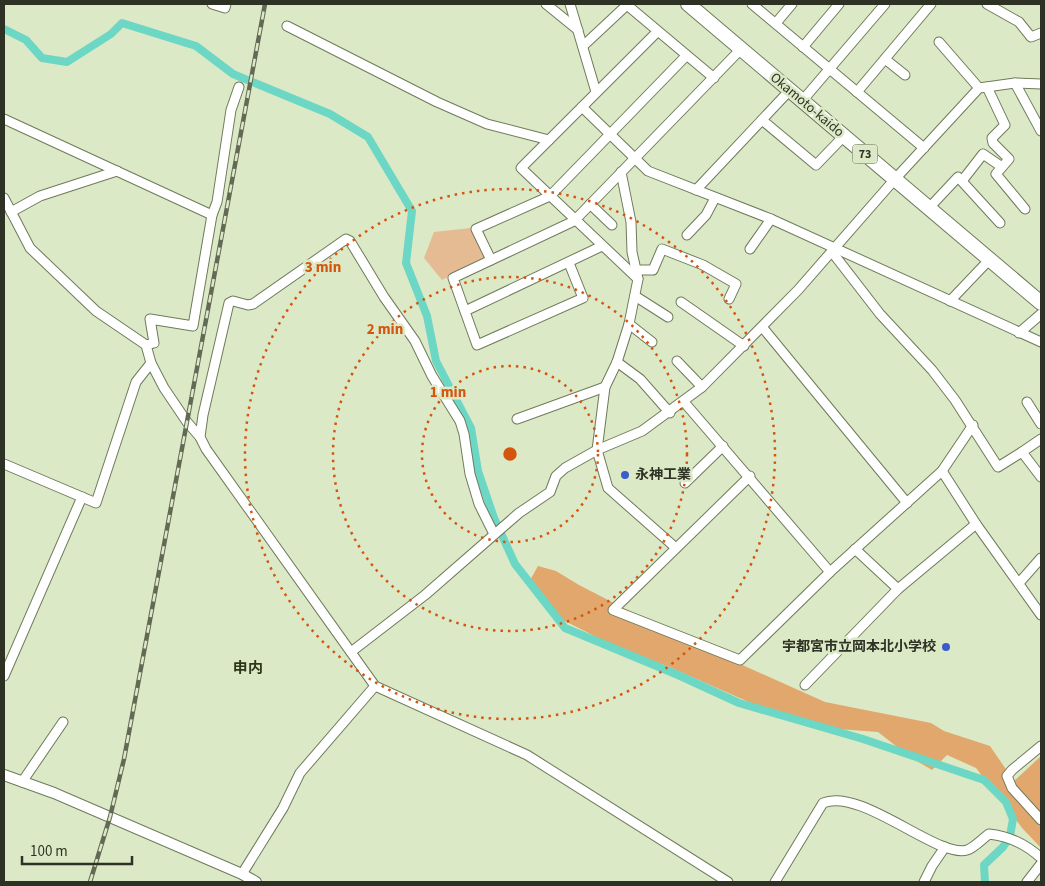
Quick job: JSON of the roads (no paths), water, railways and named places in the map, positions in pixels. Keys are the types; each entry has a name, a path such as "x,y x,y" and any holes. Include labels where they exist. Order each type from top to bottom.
{"main road":[{"name":"Okamoto-kaido","path":"688,4 1041,303"}],"street":[{"path":"212,4 225,8 226,4"},
{"path":"546,4 578,30"},
{"path":"570,4 596,92"},
{"path":"583,46 627,4 657,32 714,78"},
{"path":"752,4 924,148"},
{"path":"776,23 792,4"},
{"path":"803,47 839,4"},
{"path":"802,101 885,4"},
{"path":"857,92 932,4"},
{"path":"986,4 1019,22 1031,37 1041,33"},
{"path":"288,26 436,102 487,124 549,140"},
{"path":"638,280 574,221 521,168 657,32"},
{"path":"939,42 983,88 1005,125 992,138 993,143 1009,158 996,174 1025,209"},
{"path":"569,263 583,298 477,345 453,278 574,221 740,49"},
{"path":"491,260 476,229 550,196 686,56"},
{"path":"885,58 905,75"},
{"path":"1016,83 1041,130"},
{"path":"351,652 425,595 495,533 550,492 556,476 565,468 597,450 642,431 670,413 702,387 763,328 895,179 983,88 1016,83 1041,84"},
{"path":"146,345 154,343 150,319 193,326 212,215 217,202 231,110 239,87"},
{"path":"696,190 790,90"},
{"path":"582,107 636,157 648,171 771,219 833,250 1041,342"},
{"path":"4,119 212,215"},
{"path":"762,120 816,165 844,136"},
{"path":"962,181 983,154 1002,167"},
{"path":"11,212 40,196 116,171"},
{"path":"621,172 631,222 632,252 638,280 629,324 617,362 605,387 597,450 608,488 676,548"},
{"path":"929,208 958,177 1000,223"},
{"path":"4,198 30,248 96,311 146,345 151,363 176,406 200,437 206,449 375,686 527,755 728,882"},
{"path":"687,235 706,215 714,198"},
{"path":"590,204 612,225"},
{"path":"750,249 771,219"},
{"path":"200,437 203,415 229,303 234,301 248,305 253,304 346,239 350,241 384,297 415,341 432,376 460,421 464,434 470,474 479,504 495,533"},
{"path":"465,311 602,246"},
{"path":"636,270 653,270 662,249 703,265 736,284 729,299"},
{"path":"833,250 880,314 932,370 973,425 998,467 1041,439"},
{"path":"950,301 990,259"},
{"path":"635,296 668,317"},
{"path":"681,302 744,346"},
{"path":"1019,333 1041,314"},
{"path":"629,324 652,342"},
{"path":"763,328 907,503"},
{"path":"677,361 702,387"},
{"path":"617,362 640,379 670,413"},
{"path":"4,464 96,503 136,382 151,363"},
{"path":"517,419 605,387"},
{"path":"684,402 750,476 830,572"},
{"path":"1027,402 1041,424"},
{"path":"750,476 613,610 740,660 830,572 942,471 973,425"},
{"path":"685,483 723,446"},
{"path":"1022,452 1041,477"},
{"path":"942,471 976,524 1041,614"},
{"path":"4,676 82,498"},
{"path":"805,685 898,589 976,524"},
{"path":"856,549 898,589"},
{"path":"1019,583 1041,558"},
{"path":"242,874 283,808 300,773 375,686"},
{"path":"22,782 63,722"},
{"path":"1041,746 1007,776 1012,788 1041,820"},
{"path":"4,776 54,792 242,874 256,882"},
{"path":"775,882 823,803 836,799 904,825 946,847 968,850 989,834 1010,839 1041,858"},
{"path":"924,882 946,847"},
{"path":"1027,882 1041,864"}],"waterway":[{"path":"4,29 26,40 42,58 67,62 111,34 122,23 196,46 233,74 330,114 368,137 412,211 406,263 427,316 436,361 471,428 478,471 494,518 515,564 565,628 678,675 739,703 863,739 984,780 1006,802 1013,819 1010,836 1003,847 984,865 985,882"}],"railway":[{"path":"90,882 110,817 124,759 265,4"}],"place":[{"name":"永神工業","path":"625,475"},
{"name":"宇都宮市立岡本北小学校","path":"946,647"}],"district":[{"name":"申内","path":"248,668"}]}
